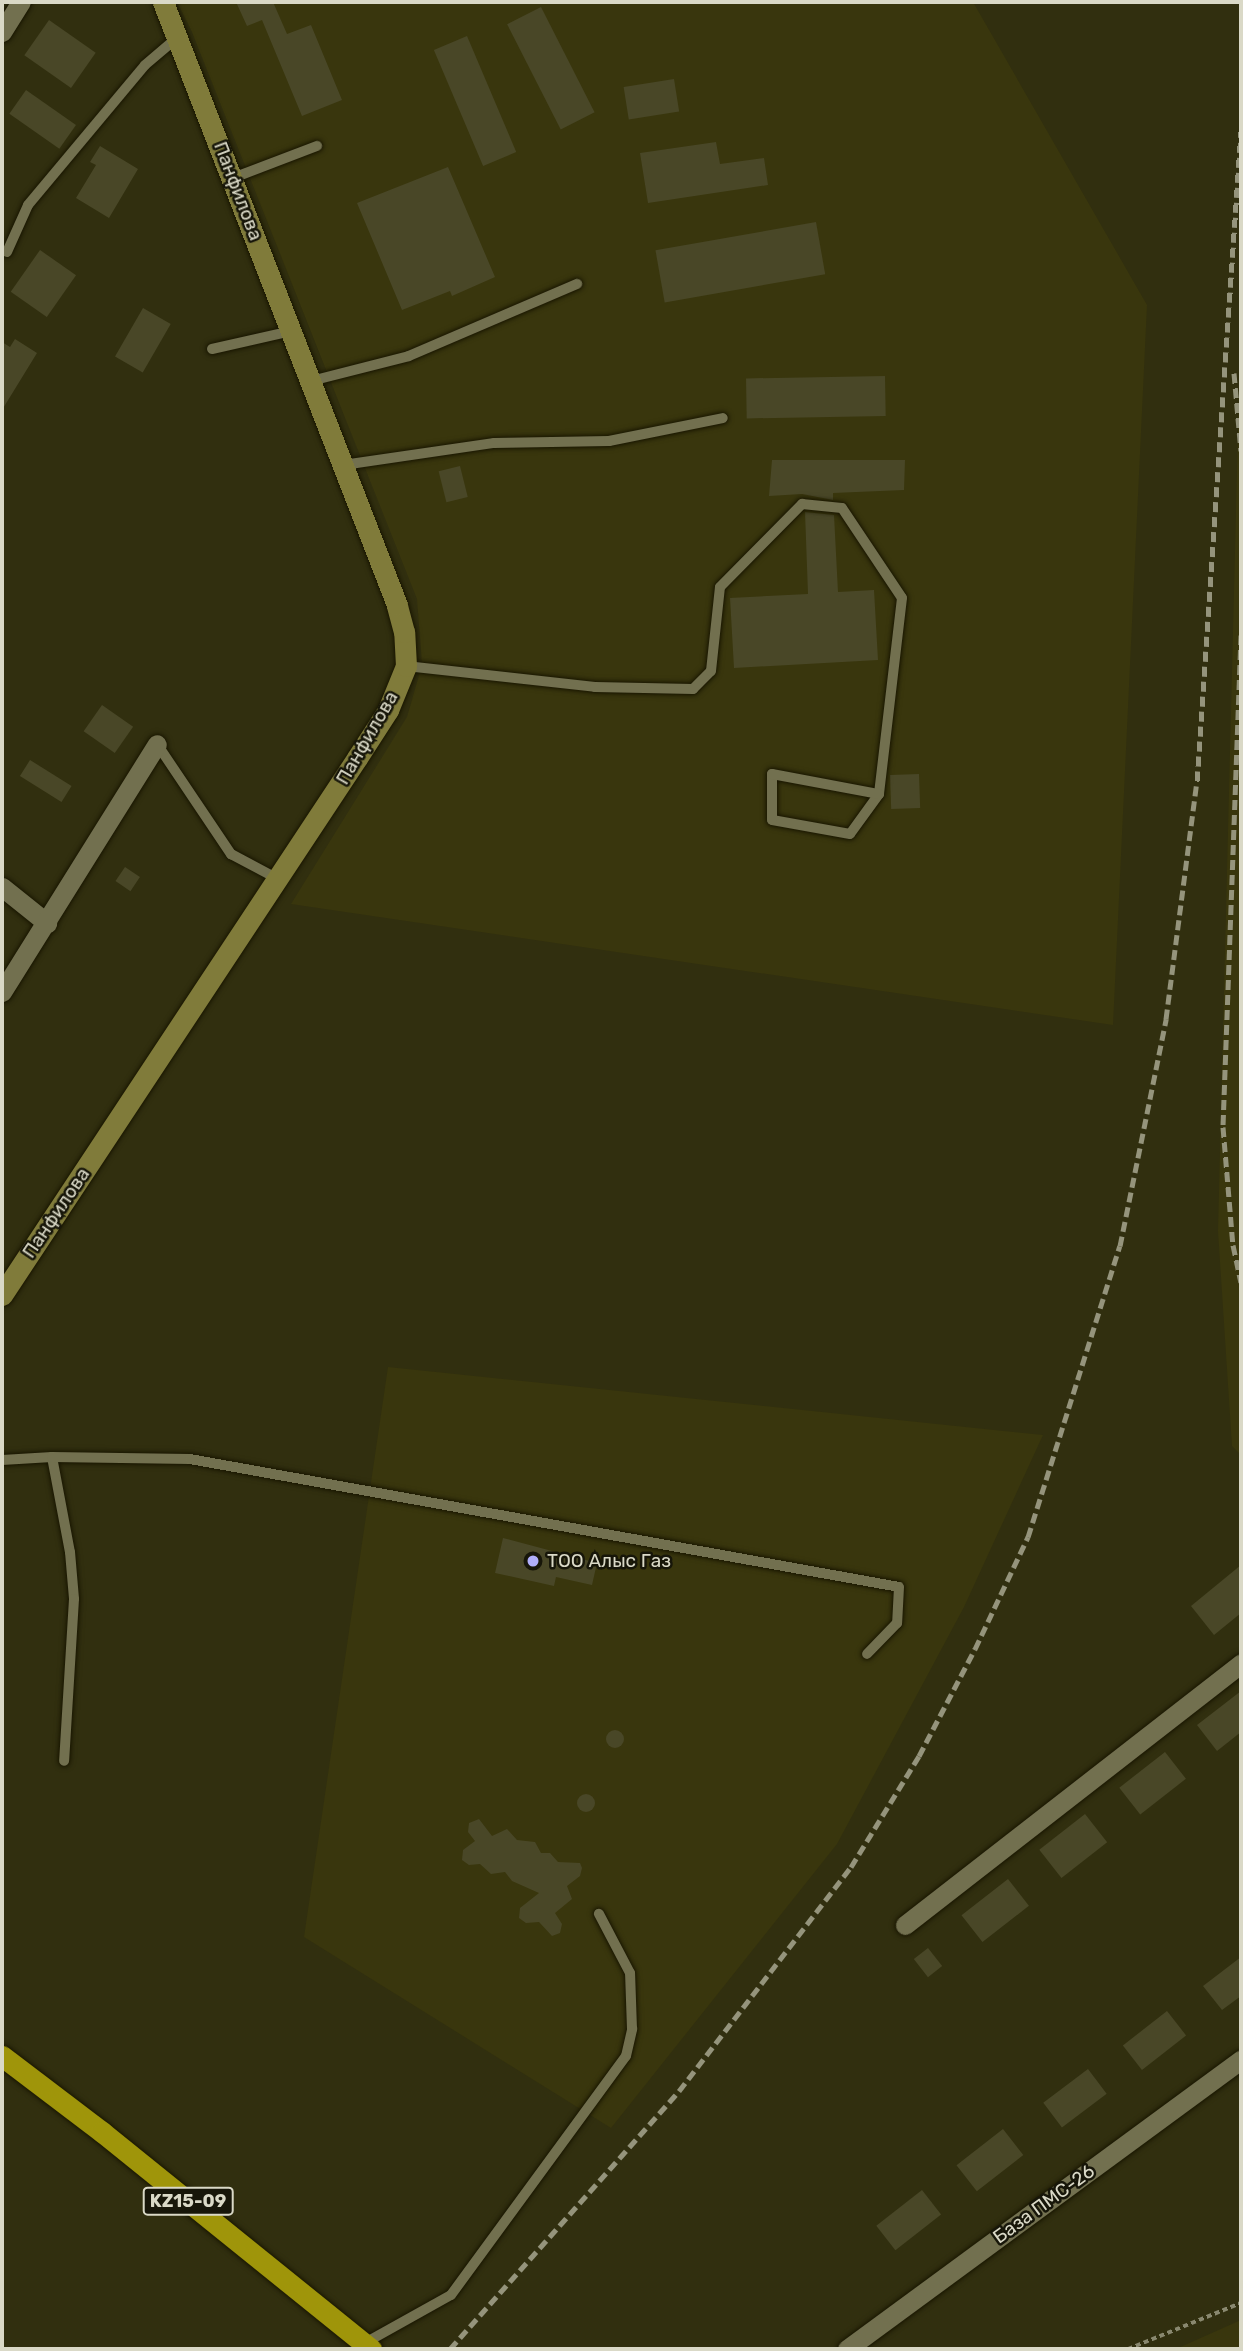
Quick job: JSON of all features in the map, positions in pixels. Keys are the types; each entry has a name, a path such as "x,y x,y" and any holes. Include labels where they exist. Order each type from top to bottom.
{"highway":[{"name":"KZ15-09","path":"2,2056 102,2132 368,2346"}],"street":[{"path":"2,32 21,2"},
{"name":"Панфилова","path":"2,1295 388,710 406,666 404,632 397,606 179,37 163,2"},
{"path":"2,992 157,744"},
{"path":"2,887 47,923"},
{"path":"905,1925 1241,1662"},
{"name":"База ПМС-26","path":"847,2349 1241,2060"}],"lane":[{"path":"7,252 28,205 145,65 179,37"},
{"path":"233,178 317,146"},
{"path":"311,381 410,356 577,284"},
{"path":"212,349 292,330"},
{"path":"343,465 494,443 609,441 723,418"},
{"path":"406,666 595,687 693,689 711,670 720,587 802,505 842,508 902,598 879,794 850,834 772,820 772,774 879,794"},
{"path":"157,744 231,854 278,879"},
{"path":"2,1460 52,1457 190,1459 899,1587 897,1623 867,1654"},
{"path":"52,1457 70,1552 74,1599 64,1761"},
{"path":"368,2346 451,2295 626,2056 632,2029 630,1973 599,1914"}],"path":[{"path":"1128,2349 1241,2302"}],"shaded area":[{"path":"177,2 973,2 1147,305 1113,1025 291,904 407,717 422,665 417,599 192,32"},
{"path":"1241,311 1241,1455 1232,1446 1218,1231"},
{"path":"388,1367 1043,1435 964,1607 837,1844 611,2128 304,1937"},
{"path":"1241,2320 1241,2349 1176,2349"}],"building":[{"path":"236,2 273,2 287,34 311,25 342,100 302,116 262,20 247,26"},
{"path":"541,7 595,112 561,129 507,24"},
{"path":"49,20 96,53 71,88 24,55"},
{"path":"467,36 516,152 483,166 434,50"},
{"path":"674,79 679,112 629,120 624,87"},
{"path":"26,90 76,125 59,149 9,114"},
{"path":"716,142 720,164 764,158 768,185 648,203 640,153"},
{"path":"100,146 138,169 109,218 76,198 96,165 90,162"},
{"path":"448,167 495,277 452,296 450,291 402,310 357,203"},
{"path":"816,222 825,274 665,302 655,250"},
{"path":"40,250 76,275 47,317 11,292"},
{"path":"143,308 171,324 143,372 115,356"},
{"path":"15,339 37,353 2,410 2,342 10,347"},
{"path":"885,376 886,416 747,418 746,378"},
{"path":"772,460 905,460 904,490 833,493 833,500 802,494 769,496"},
{"path":"460,466 468,497 446,502 439,471"},
{"path":"805,512 834,515 838,592 874,590 878,660 734,668 730,598 808,594"},
{"path":"102,705 133,727 115,753 84,731"},
{"path":"30,760 72,786 61,802 20,776"},
{"path":"919,774 920,808 891,809 890,775"},
{"path":"125,867 140,877 130,891 115,881"},
{"name":"ТОО Алыс Газ","path":"503,1538 597,1563 592,1585 556,1577 554,1586 495,1573"},
{"path":"1241,1565 1241,1613 1214,1635 1191,1606"},
{"path":"1241,1691 1241,1732 1217,1751 1197,1725"},
{"path":"615,1730 623,1735 624,1739 619,1747 615,1748 607,1743 606,1739 611,1731"},
{"path":"1165,1752 1186,1779 1140,1815 1119,1788"},
{"path":"586,1794 594,1799 595,1803 590,1811 586,1812 578,1807 577,1803 582,1795"},
{"path":"1085,1814 1107,1842 1061,1878 1039,1850"},
{"path":"479,1819 492,1836 507,1829 517,1840 535,1842 541,1853 550,1853 558,1862 580,1863 580,1876 567,1886 572,1899 555,1913 562,1924 560,1933 552,1936 539,1922 526,1923 519,1918 520,1908 539,1893 512,1881 505,1872 491,1874 480,1864 469,1865 462,1860 463,1850 475,1841 468,1832 469,1823"},
{"path":"1008,1879 1029,1906 982,1942 962,1915"},
{"path":"928,1948 942,1966 928,1977 914,1959"},
{"path":"1241,1957 1241,1996 1222,2010 1203,1986"},
{"path":"1167,2011 1186,2035 1142,2070 1123,2045"},
{"path":"1088,2069 1107,2094 1062,2127 1043,2103"},
{"path":"1003,2129 1023,2155 977,2191 957,2165"},
{"path":"922,2190 941,2214 895,2250 876,2226"}],"railway":[{"path":"450,2349 679,2091 851,1867 919,1756 975,1649 1028,1537 1120,1246 1166,1019 1197,781 1241,131"},
{"path":"1234,373 1241,451"},
{"path":"1241,635 1223,1127 1233,1245 1241,1282"}],"place":[{"name":"ТОО Алыс Газ","path":"533,1561"}]}
